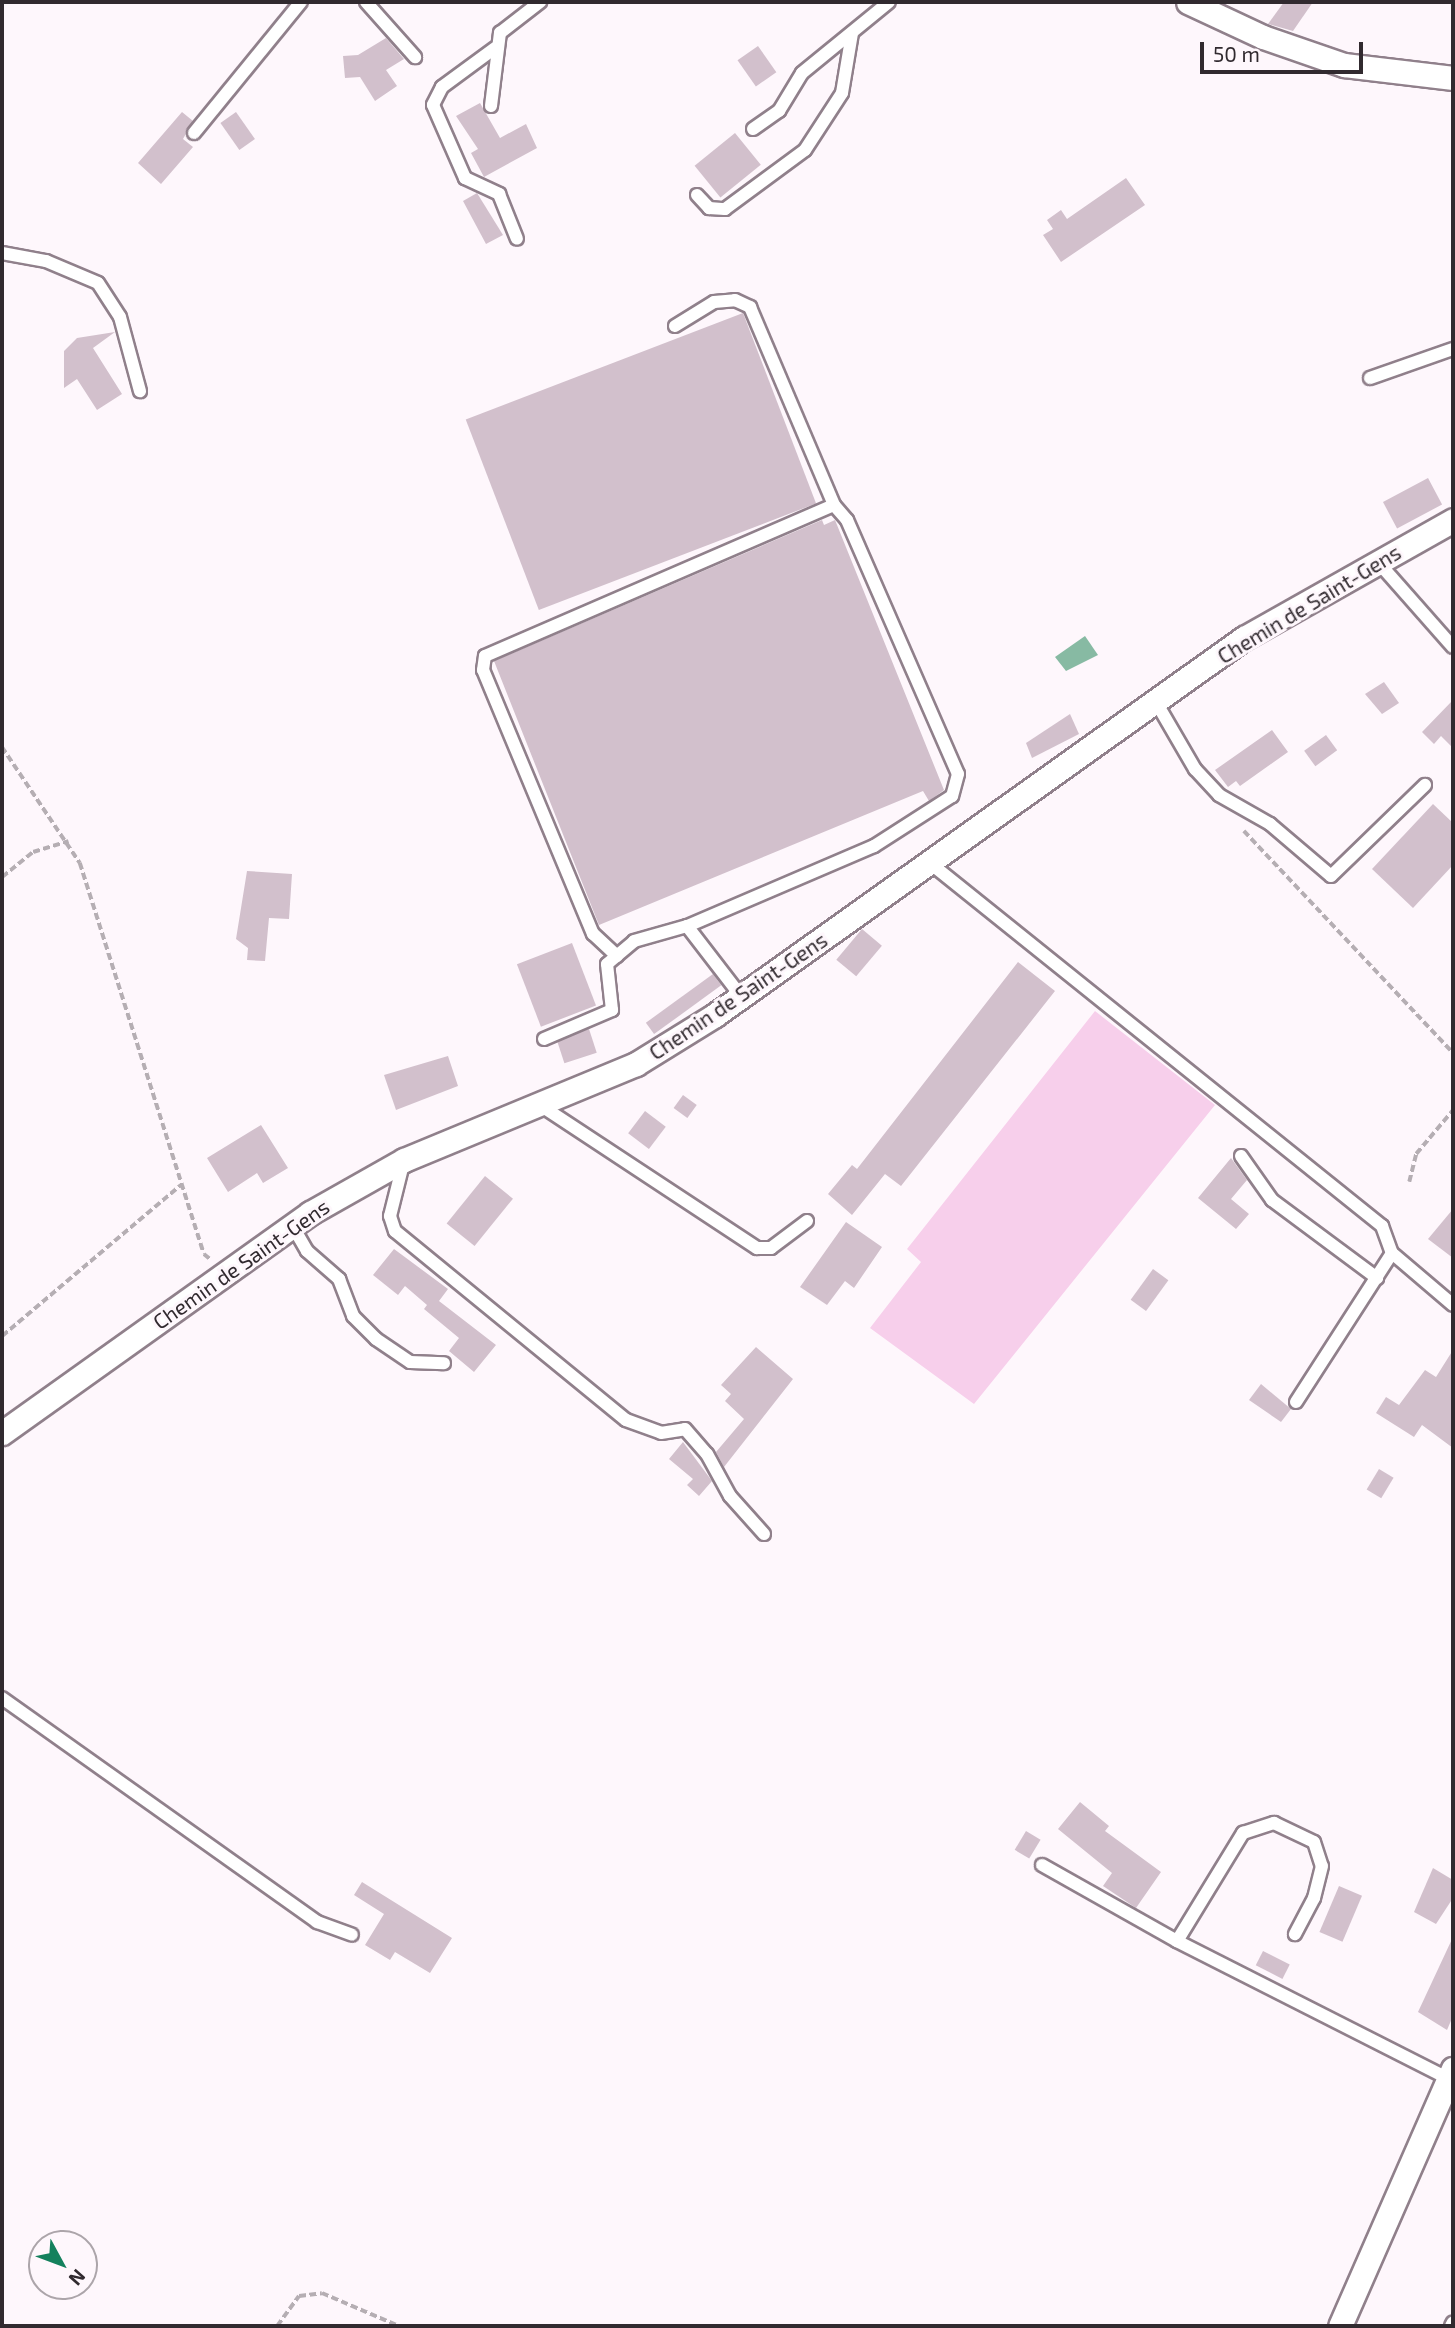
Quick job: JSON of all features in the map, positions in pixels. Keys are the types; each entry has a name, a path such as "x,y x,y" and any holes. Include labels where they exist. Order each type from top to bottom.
{"street":[{"path":"1200,5 1344,65 1453,78"},
{"name":"Chemin de Saint-Gens","path":"2,1433 292,1225 404,1160 636,1063 741,996 1244,638 1453,520"},
{"path":"1340,2326 1451,2074"}],"lane":[{"path":"194,134 301,2"},
{"path":"366,2 415,57"},
{"path":"491,106 499,79 495,48 500,33 540,2"},
{"path":"753,129 779,111 802,73 890,2"},
{"path":"697,195 709,208 725,209 805,150 842,93 852,33"},
{"path":"495,48 442,87 433,105 465,178 499,194 517,239"},
{"path":"2,253 46,261 97,283 120,317 140,391"},
{"path":"544,1039 612,1010 607,964 634,941 687,926 874,846 952,796 958,774 847,520 834,505 750,307 735,300 714,302 675,326"},
{"path":"1370,378 1453,349"},
{"path":"617,956 593,934 483,670 485,656 834,505"},
{"path":"1378,562 1453,648"},
{"path":"1156,702 1195,769 1219,794 1270,824 1331,876 1425,785"},
{"path":"930,863 1382,1226 1392,1253 1453,1304"},
{"path":"687,926 741,996"},
{"path":"540,1105 757,1248 771,1248 807,1221"},
{"path":"1241,1156 1272,1200 1377,1279"},
{"path":"404,1160 390,1216 395,1231 625,1420 661,1433 685,1429 707,1454 730,1496 764,1534"},
{"path":"292,1225 307,1251 338,1279 353,1316 376,1339 410,1362 444,1363"},
{"path":"1296,1402 1392,1253"},
{"path":"2,1698 317,1922 352,1935"},
{"path":"1177,1941 1243,1833 1274,1823 1314,1842 1322,1866 1314,1898 1295,1934"},
{"path":"1042,1865 1177,1941 1451,2074"},
{"path":"1451,2326 1453,2322"}],"path":[{"path":"2,747 68,841 80,863 204,1254 227,1271"},
{"path":"1236,824 1453,1053"},
{"path":"2,877 33,852 68,841"},
{"path":"1409,1182 1416,1154 1453,1110"},
{"path":"2,1336 181,1185"},
{"path":"276,2326 299,2296 323,2293 399,2326"}],"shaded area":[{"path":"1085,636 1098,655 1066,671 1055,657"},
{"path":"1095,1011 1215,1105 974,1404 870,1328 921,1262 907,1249"}],"building":[{"path":"1284,2 1313,2 1293,31 1268,24"},
{"path":"386,38 404,59 386,70 397,86 375,101 360,77 345,78 343,56 358,55"},
{"path":"758,46 776,72 756,87 738,60"},
{"path":"480,103 500,138 526,124 537,148 484,177 471,153 478,149 456,116"},
{"path":"182,112 193,121 183,139 193,147 161,184 138,163"},
{"path":"236,112 255,139 239,150 220,123"},
{"path":"735,133 761,165 720,198 695,166"},
{"path":"1126,178 1145,205 1061,262 1043,235 1053,229 1047,220 1061,210 1067,219"},
{"path":"477,193 503,235 486,244 463,201"},
{"path":"743,313 816,503 539,610 466,419"},
{"path":"115,332 93,348 122,394 97,410 77,379 64,388 64,351 77,338"},
{"path":"1428,478 1442,504 1397,528 1383,502"},
{"path":"822,520 824,525 835,520 944,790 929,801 923,791 599,925 494,661"},
{"path":"1384,682 1399,703 1382,714 1365,694"},
{"path":"1453,700 1453,748 1441,736 1434,744 1422,732"},
{"path":"1070,714 1079,734 1032,758 1026,743"},
{"path":"1272,730 1288,752 1240,786 1236,781 1228,787 1215,770"},
{"path":"1326,735 1337,750 1315,766 1304,751"},
{"path":"1433,804 1453,823 1453,865 1413,908 1372,869"},
{"path":"247,871 292,874 289,919 269,918 265,961 247,960 248,948 236,939"},
{"path":"862,929 882,946 856,976 836,960"},
{"path":"572,943 596,1006 541,1027 517,964"},
{"path":"1018,962 1055,991 901,1186 885,1174 852,1215 828,1194 852,1165 857,1169"},
{"path":"713,974 721,985 654,1034 646,1023"},
{"path":"589,1029 597,1053 564,1063 557,1040"},
{"path":"448,1056 458,1086 396,1110 384,1075"},
{"path":"683,1095 697,1105 687,1118 674,1108"},
{"path":"645,1111 666,1127 649,1149 628,1133"},
{"path":"261,1125 288,1168 263,1183 257,1173 228,1192 207,1158"},
{"path":"1231,1158 1247,1180 1231,1199 1249,1214 1236,1229 1198,1198"},
{"path":"485,1176 513,1199 475,1246 447,1223"},
{"path":"1453,1209 1453,1258 1428,1239"},
{"path":"846,1222 882,1247 854,1288 845,1281 827,1305 800,1287"},
{"path":"394,1249 448,1289 439,1301 496,1345 474,1372 449,1351 459,1338 424,1309 427,1305 405,1286 398,1295 373,1275"},
{"path":"1153,1269 1168,1280 1146,1311 1131,1300"},
{"path":"756,1347 793,1379 724,1467 716,1452 744,1419 725,1401 731,1394 721,1385"},
{"path":"1453,1350 1453,1448 1422,1425 1414,1437 1376,1413 1386,1397 1399,1405 1425,1370 1436,1377"},
{"path":"1261,1384 1291,1409 1281,1422 1249,1400"},
{"path":"683,1442 712,1481 699,1496 687,1485 693,1479 669,1459"},
{"path":"1379,1469 1394,1478 1381,1498 1367,1490"},
{"path":"1080,1802 1109,1826 1105,1831 1161,1872 1136,1908 1103,1886 1112,1873 1058,1829"},
{"path":"1026,1831 1041,1840 1029,1859 1015,1850"},
{"path":"1433,1868 1453,1880 1453,1898 1436,1924 1414,1912"},
{"path":"362,1882 452,1938 430,1973 395,1952 390,1960 365,1945 384,1914 354,1895"},
{"path":"1339,1886 1362,1896 1342,1942 1319,1932"},
{"path":"1453,1937 1453,2016 1447,2030 1418,2012"},
{"path":"1263,1951 1290,1965 1282,1979 1256,1965"}]}
